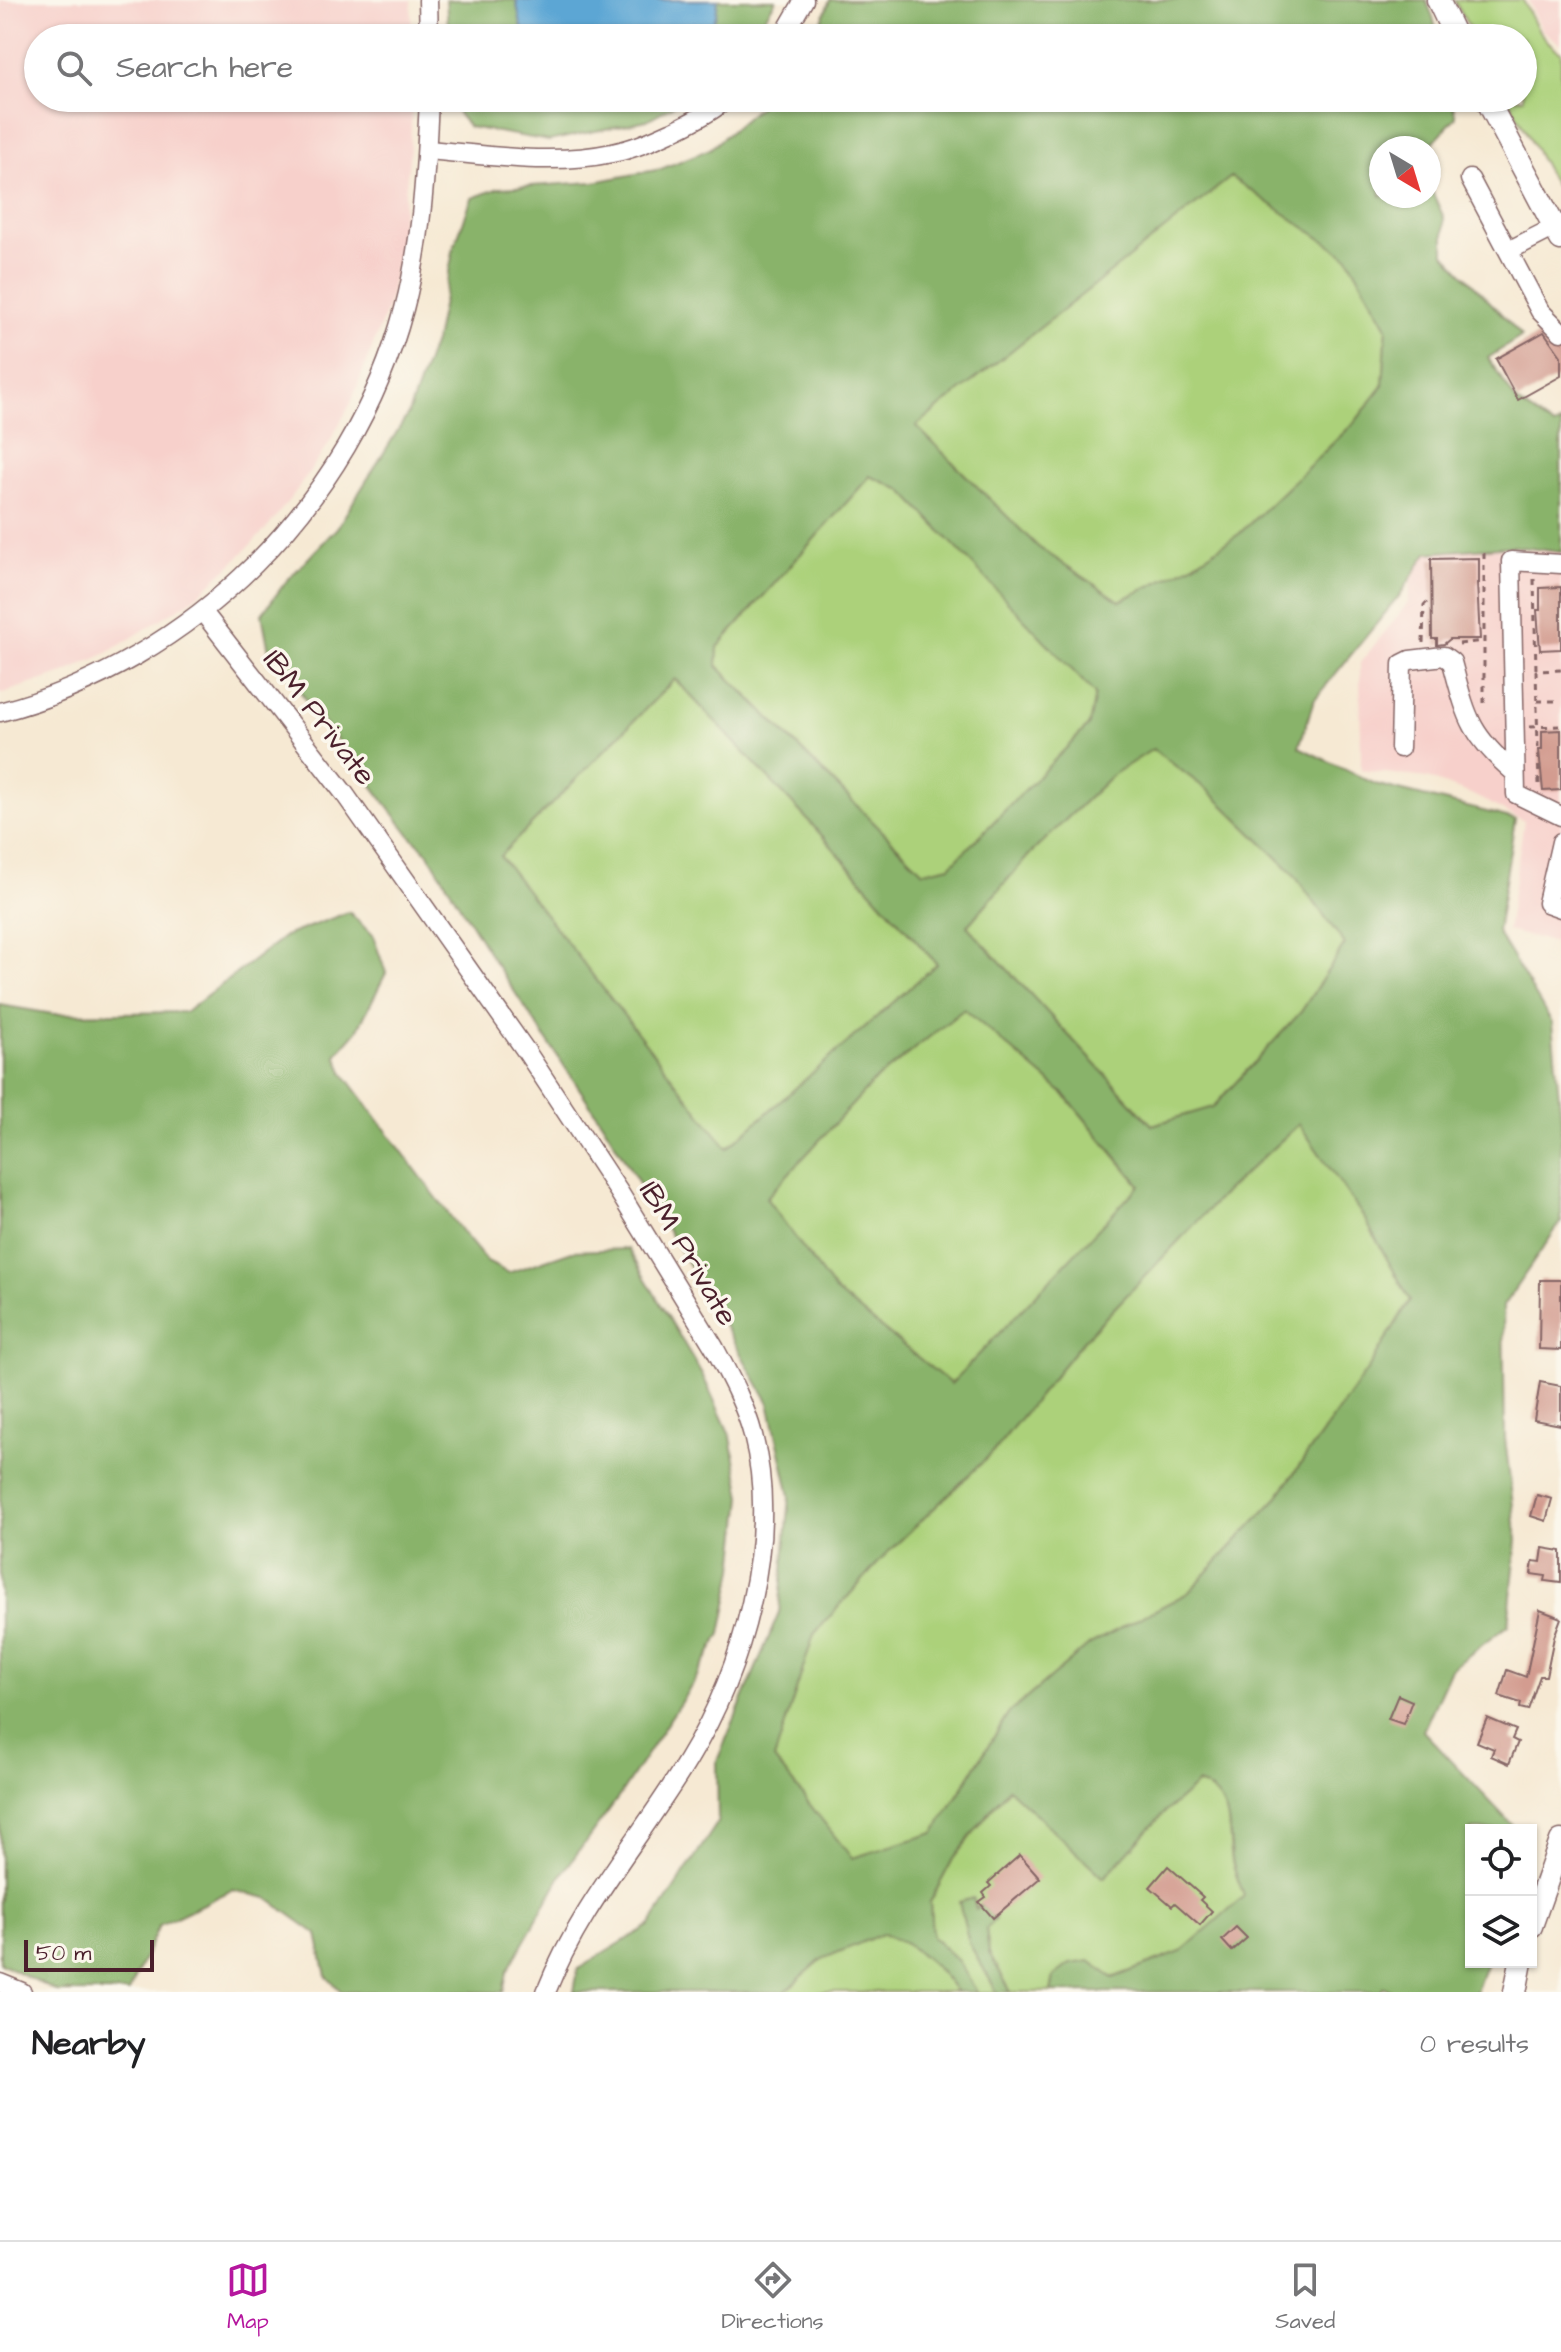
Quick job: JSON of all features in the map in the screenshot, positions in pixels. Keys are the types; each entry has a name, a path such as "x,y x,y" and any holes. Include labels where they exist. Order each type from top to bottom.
{"main road":[{"path":"1438,0 1449,24"},
{"path":"1494,112 1559,230"},
{"path":"1537,1909 1561,1841"},
{"path":"1515,1992 1520,1968"}],"street":[{"path":"428,0 429,24"},
{"path":"790,24 804,0"},
{"path":"0,712 70,688 117,666 203,612 242,578 302,511 340,457 366,410 404,311 417,246 428,112"},
{"path":"427,150 537,159 578,158 613,153 652,141 706,112"},
{"path":"1470,179 1540,311 1561,332"},
{"path":"1510,250 1559,230"},
{"path":"1561,564 1511,561 1516,794 1561,816"},
{"name":"IBM Private","path":"203,612 344,793 559,1099 714,1347 744,1408 753,1435 762,1497 758,1567 750,1605 725,1686 689,1760 573,1933 546,1992"},
{"path":"1400,748 1402,664 1410,660 1444,656 1452,662 1474,730 1489,751 1515,773"},
{"path":"1561,842 1547,903 1561,908"},
{"path":"0,1983 22,1992"}],"path":[{"path":"1484,553 1484,705"},
{"path":"1534,577 1539,784"},
{"path":"1423,646 1424,605 1428,601"},
{"path":"1470,641 1483,641"},
{"path":"1536,671 1561,670"},
{"path":"1537,701 1555,701"},
{"path":"1545,726 1561,726"}],"shaded area":[{"path":"0,0 411,0 412,24 24,24 24,112 411,112 398,257 388,306 351,403 326,448 296,491 267,528 193,599 109,652 64,673 0,694"},
{"path":"1528,0 1561,0 1561,44 1542,30"},
{"path":"1493,548 1561,553 1561,944 1507,931 1524,821 1471,794 1427,778 1361,770 1360,663 1408,603 1411,582 1425,553"}],"green space":[{"path":"446,0 776,0 761,24 448,24"},
{"path":"830,0 1426,0 1435,24 821,24"},
{"path":"1454,0 1523,0 1535,24 1467,24"},
{"path":"1537,28 1561,52 1561,192 1515,112 1537,112"},
{"path":"457,112 661,112 647,120 549,141 469,127"},
{"path":"753,112 1455,112 1456,117 1439,136 1369,136 1369,208 1439,208 1444,218 1444,253 1522,336 1488,358 1517,402 1554,427 1561,423 1561,552 1512,546 1427,553 1400,595 1314,700 1299,747 1375,784 1515,819 1497,932 1552,1023 1561,1118 1561,1222 1503,1306 1505,1438 1517,1540 1508,1625 1451,1669 1423,1731 1511,1824 1465,1824 1465,1968 1485,1968 1476,1992 1394,1992 1384,1987 1379,1992 1051,1992 1054,1976 1070,1964 1090,1961 1113,1978 1181,1952 1244,1896 1233,1864 1229,1825 1223,1804 1208,1789 1197,1784 1162,1815 1104,1878 1008,1788 953,1859 930,1902 932,1937 958,1961 977,1992 956,1992 924,1957 882,1934 822,1959 784,1992 574,1992 578,1969 650,1925 718,1822 717,1761 779,1613 790,1496 769,1403 603,1124 492,958 428,853 410,835 269,651 262,614 285,583 337,528 408,414 436,336 454,247 472,198 499,188 594,182 661,169 710,149","holes":["1231,177 1348,257 1387,327 1383,386 1355,422 1239,534 1191,566 1120,601 1038,547 916,426","870,476 902,490 1095,694 1089,725 950,866 923,872 717,666 718,647","675,679 808,820 937,964 727,1148 500,856","1153,749 1210,792 1292,872 1345,944 1301,1012 1213,1107 1152,1125 967,926 1029,855 1111,776","964,1009 1065,1095 1140,1185 951,1384 835,1291 766,1198 873,1082","1299,1124 1365,1219 1410,1300 1370,1366 1275,1500 1188,1593 1090,1644 1009,1713 934,1833 852,1858 774,1759 814,1634 887,1553 992,1453 1082,1342 1226,1191"]},
{"path":"1231,176 1348,256 1387,327 1383,386 1355,422 1239,534 1191,566 1120,601 1038,547 916,426"},
{"path":"870,476 902,490 1096,694 1090,724 950,867 923,872 717,665 718,647"},
{"path":"675,679 808,820 937,964 727,1149 500,856"},
{"path":"1152,748 1210,792 1292,872 1345,944 1301,1012 1213,1108 1152,1125 967,926 1029,855 1111,776"},
{"path":"349,912 373,936 386,973 357,1031 336,1055 344,1074 463,1233 487,1262 508,1273 572,1251 628,1249 702,1374 731,1437 742,1497 734,1569 721,1634 692,1685 620,1795 562,1874 507,1972 503,1992 342,1992 326,1976 317,1934 267,1898 232,1890 159,1925 129,1992 57,1992 0,1963 0,1005 53,1014 186,1012 285,936"},
{"path":"964,1009 1065,1095 1140,1186 951,1384 835,1291 766,1198 873,1082"},
{"path":"1299,1124 1365,1219 1410,1300 1370,1366 1275,1500 1188,1593 1090,1644 1009,1713 934,1833 852,1859 774,1759 814,1634 887,1553 992,1453 1082,1342 1226,1191"},
{"path":"1197,1784 1219,1797 1225,1807 1233,1866 1245,1896 1181,1952 1112,1978 1090,1961 1054,1976 1051,1992 1011,1992 989,1953 986,1929 973,1898 969,1943 997,1992 977,1992 958,1961 932,1937 930,1902 953,1859 1009,1788 1162,1815"},
{"path":"973,1898 976,1909 982,1904 995,1919 986,1929 989,1953 1011,1992 997,1992 969,1943 959,1902"},
{"path":"882,1933 924,1956 956,1992 784,1992 822,1959"}],"water":[{"path":"516,0 718,0 712,24 521,24"}],"building":[{"path":"1544,332 1561,356 1561,376 1518,400 1496,359"},
{"path":"1479,558 1480,639 1450,639 1437,645 1437,639 1432,639 1431,559"},
{"path":"1561,587 1561,649 1540,650 1537,610 1540,610 1540,588"},
{"path":"1561,730 1561,790 1543,791 1539,750 1542,750 1542,731"},
{"path":"1540,1280 1561,1280 1561,1350 1539,1349"},
{"path":"1540,1382 1561,1386 1561,1425 1534,1420"},
{"path":"1537,1495 1552,1499 1546,1521 1531,1516"},
{"path":"1543,1548 1561,1551 1561,1583 1545,1581 1546,1576 1531,1574 1533,1561 1541,1562"},
{"path":"1540,1610 1561,1618 1546,1676 1540,1676 1528,1710 1520,1708 1521,1703 1499,1696 1507,1670 1526,1677"},
{"path":"1398,1695 1412,1701 1403,1724 1388,1719"},
{"path":"1487,1718 1516,1730 1512,1739 1518,1742 1509,1764 1491,1756 1494,1749 1477,1742"},
{"path":"1020,1855 1040,1878 993,1918 979,1902 986,1897 983,1893 991,1886 988,1883"},
{"path":"1168,1866 1203,1897 1200,1900 1212,1911 1200,1925 1150,1887"},
{"path":"1236,1927 1247,1938 1232,1951 1222,1940"}]}
